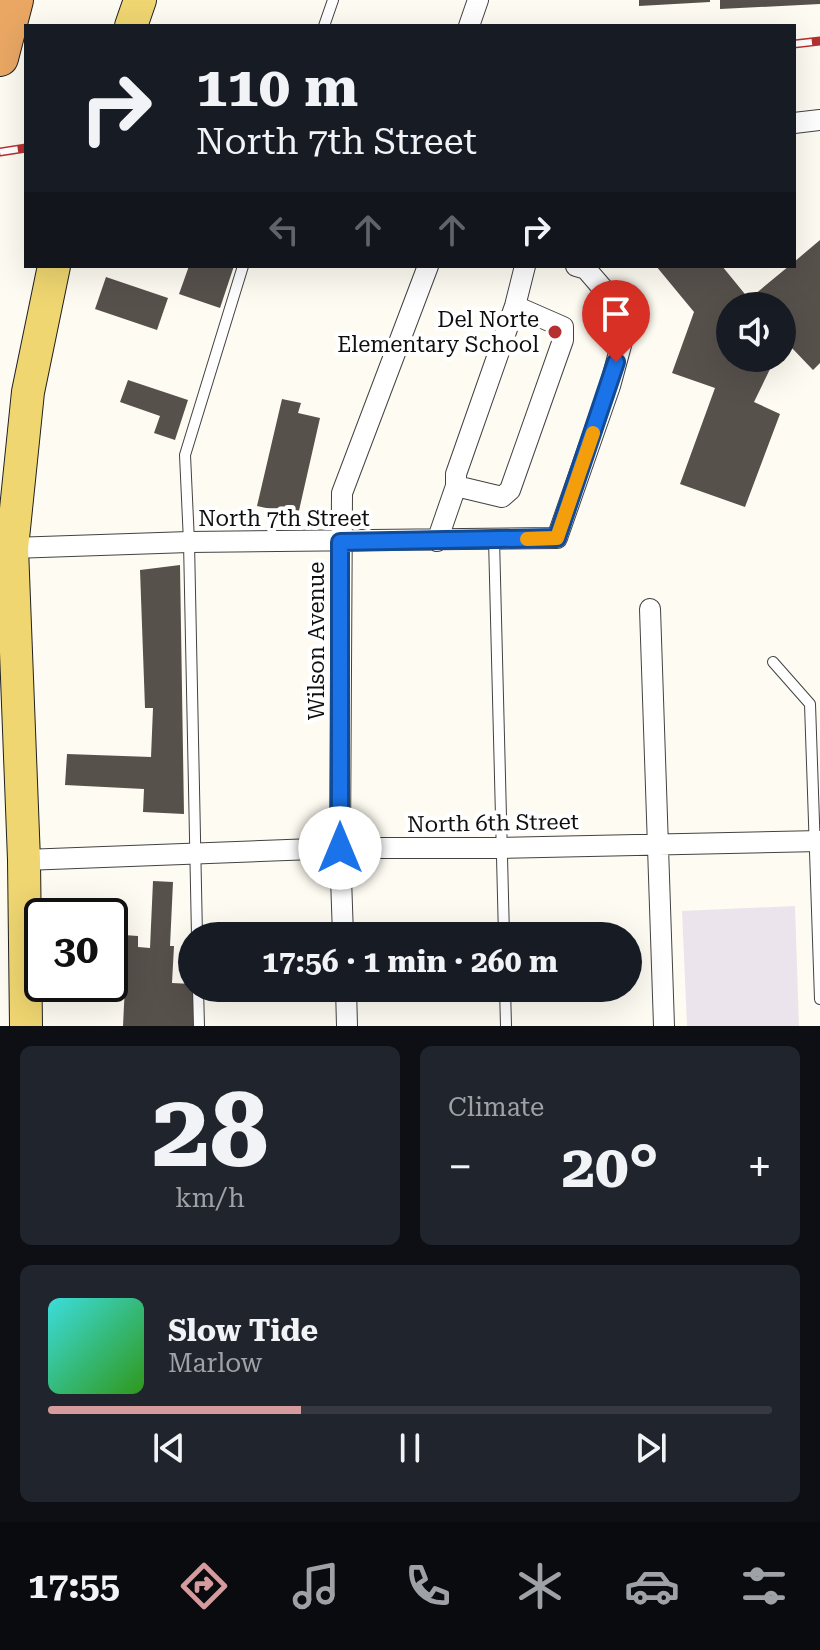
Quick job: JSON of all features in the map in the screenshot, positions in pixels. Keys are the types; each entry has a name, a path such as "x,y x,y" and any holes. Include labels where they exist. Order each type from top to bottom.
{"highway":[{"path":"0,58 15,0"}],"main road":[{"path":"132,24 140,0"},
{"path":"26,1026 24,860 12,548 28,392 54,268"}],"street":[{"path":"470,24 478,0"},
{"path":"796,123 820,120"},
{"name":"Wilson Avenue","path":"343,922 340,848 342,493 427,268"},
{"path":"437,541 456,486 456,474 515,306 524,268"},
{"name":"North 7th Street","path":"12,548 189,542 557,538 610,386 623,338 618,306 583,268"},
{"path":"456,486 502,497 510,490 563,340 563,327 515,306"},
{"path":"650,609 664,1026"},
{"name":"North 6th Street","path":"24,860 340,848 818,841"},
{"path":"346,1002 347,1026"}],"lane":[{"path":"325,24 333,0"},
{"path":"197,922 185,455 242,268"},
{"path":"494,539 504,922"},
{"path":"773,662 810,704 818,841 820,999"},
{"path":"198,1002 199,1026"},
{"path":"505,1002 506,1026"}],"shaded area":[{"path":"795,906 799,1026 687,1026 682,911"}],"building":[{"path":"639,0 710,0 710,2 639,6"},
{"path":"720,0 820,0 820,4 720,9"},
{"path":"820,240 820,363 813,370 796,352 796,292 757,292 787,268 796,268 796,260"},
{"path":"188,268 233,268 220,308 179,294"},
{"path":"658,268 724,268 743,292 716,292 716,372 769,372 754,402 780,414 745,507 680,484 715,388 672,373 694,312"},
{"path":"106,277 168,298 157,330 95,309"},
{"path":"128,380 188,400 175,440 154,433 160,416 120,402"},
{"path":"282,399 301,403 298,413 320,418 298,515 257,506"},
{"path":"180,565 184,814 143,812 144,789 65,785 67,754 151,757 153,708 145,708 140,570"},
{"path":"153,881 173,882 172,983 178,983 178,1002 194,1002 193,1026 123,1026 124,1002 128,1002 128,935 138,936 138,947 150,948"}],"railway":[{"path":"796,44 820,41"},
{"path":"0,152 24,148"}],"slow traffic":[{"path":"527,539 557,538 593,433"}],"place":[{"name":"Del Norte Elementary School","path":"555,332"}],"route":[{"path":"340,848 340,542 557,538 616,362"}]}
